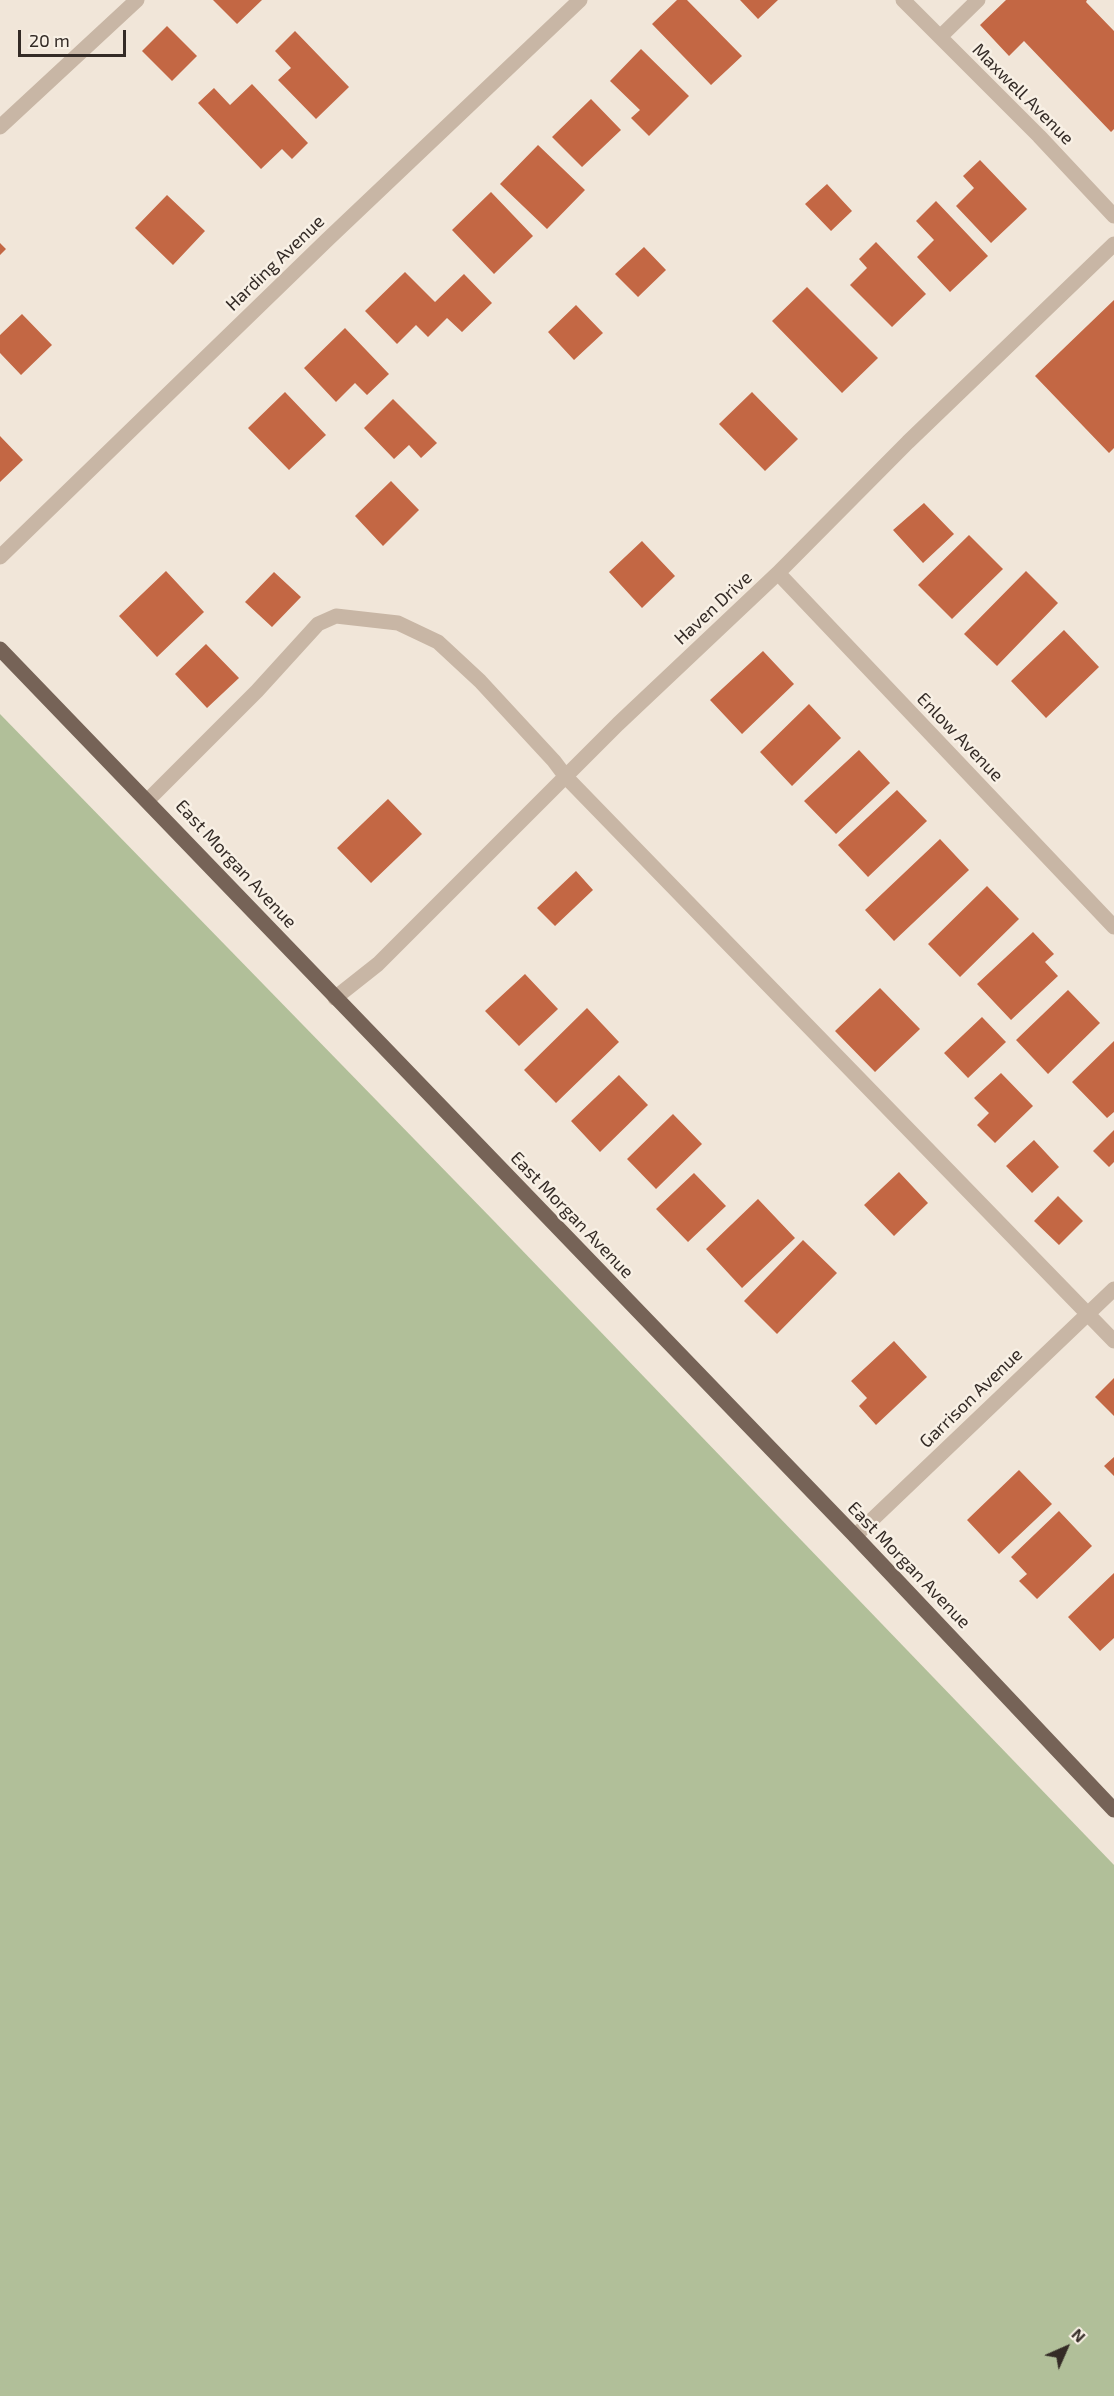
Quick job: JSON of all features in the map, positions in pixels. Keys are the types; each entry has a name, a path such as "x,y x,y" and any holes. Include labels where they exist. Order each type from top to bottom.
{"main road":[{"name":"East Morgan Avenue","path":"0,649 855,1536 1114,1810"}],"street":[{"path":"0,127 137,0"},
{"name":"Harding Avenue","path":"0,557 327,240 580,0"},
{"name":"Maxwell Avenue","path":"903,0 1114,216"},
{"path":"940,37 978,0"},
{"name":"Haven Drive","path":"335,998 378,964 566,777 778,573 908,442 1114,244"},
{"name":"Enlow Avenue","path":"778,573 1114,927"},
{"path":"148,800 257,691 318,624 336,616 398,623 438,642 480,681 566,777 1114,1341"},
{"name":"Garrison Avenue","path":"855,1536 1114,1289"}],"green space":[{"path":"0,714 492,1219 1114,1865 1114,2396 0,2396"}],"building":[{"path":"213,0 262,0 237,24"},
{"path":"677,0 687,0 742,56 711,85 652,24"},
{"path":"740,0 778,0 758,19"},
{"path":"1006,0 1087,0 1086,2 1114,31 1114,129 1111,132 1024,41 1009,56 980,25"},
{"path":"167,26 197,56 172,81 142,51"},
{"path":"295,31 349,87 316,119 278,80 291,68 275,51"},
{"path":"641,49 689,96 649,136 631,118 640,110 610,81"},
{"path":"252,84 308,143 292,159 282,149 261,169 198,103 214,88 230,105"},
{"path":"591,99 621,130 582,167 552,137"},
{"path":"538,145 585,190 547,229 500,184"},
{"path":"980,160 1027,209 991,243 956,206 974,188 963,176"},
{"path":"827,184 852,211 831,231 805,204"},
{"path":"491,192 533,236 494,274 452,230"},
{"path":"167,195 205,231 173,265 135,228"},
{"path":"936,201 988,256 950,292 917,257 934,240 916,221"},
{"path":"876,242 926,294 892,327 850,285 867,268 859,259"},
{"path":"0,243 6,249 0,255"},
{"path":"644,247 666,270 638,297 615,274"},
{"path":"405,272 435,302 464,274 492,303 462,332 447,318 428,337 416,325 397,344 365,311"},
{"path":"807,287 878,358 842,393 772,321"},
{"path":"1114,300 1114,448 1109,453 1035,376"},
{"path":"576,305 603,333 574,360 548,332"},
{"path":"22,314 52,345 21,375 0,353 0,335"},
{"path":"345,328 389,374 367,395 355,383 336,402 304,368"},
{"path":"285,392 326,435 289,470 248,428"},
{"path":"752,392 798,439 765,471 719,424"},
{"path":"393,399 437,443 421,458 409,445 394,459 364,428"},
{"path":"0,436 23,460 0,482"},
{"path":"391,481 419,510 383,546 355,516"},
{"path":"924,503 954,534 923,563 893,530"},
{"path":"969,535 1003,569 952,619 918,585"},
{"path":"642,541 675,576 642,608 609,572"},
{"path":"166,571 204,612 157,657 119,616"},
{"path":"1026,571 1058,603 997,666 964,634"},
{"path":"274,572 301,597 272,627 245,602"},
{"path":"1064,630 1099,667 1046,718 1011,681"},
{"path":"206,644 239,678 207,708 175,674"},
{"path":"763,651 794,684 742,734 710,700"},
{"path":"809,704 841,738 792,786 760,752"},
{"path":"859,750 890,783 836,834 804,801"},
{"path":"897,790 927,821 868,877 838,845"},
{"path":"388,799 422,834 371,883 337,848"},
{"path":"940,839 969,870 894,941 865,910"},
{"path":"576,871 593,890 555,926 537,908"},
{"path":"987,886 1019,919 960,977 928,944"},
{"path":"1033,932 1054,954 1045,962 1058,976 1011,1020 977,984"},
{"path":"525,974 558,1009 519,1046 485,1011"},
{"path":"880,988 920,1029 875,1072 835,1031"},
{"path":"1068,990 1100,1023 1048,1074 1016,1040"},
{"path":"587,1008 619,1042 556,1103 524,1070"},
{"path":"982,1017 1006,1042 968,1078 944,1053"},
{"path":"1114,1041 1114,1112 1107,1118 1072,1082"},
{"path":"1001,1073 1033,1106 995,1143 977,1125 989,1113 974,1098"},
{"path":"619,1075 648,1105 600,1152 571,1121"},
{"path":"673,1114 702,1144 656,1189 627,1159"},
{"path":"1114,1130 1114,1162 1109,1167 1093,1151"},
{"path":"1034,1140 1059,1167 1032,1193 1006,1166"},
{"path":"899,1172 928,1203 894,1236 864,1205"},
{"path":"694,1173 726,1206 688,1242 656,1209"},
{"path":"1058,1196 1083,1221 1059,1245 1034,1221"},
{"path":"758,1199 795,1238 742,1288 706,1249"},
{"path":"803,1240 837,1273 777,1334 744,1301"},
{"path":"894,1341 927,1377 876,1425 859,1406 867,1398 851,1381"},
{"path":"1114,1378 1114,1416 1095,1397"},
{"path":"1114,1457 1114,1476 1104,1466"},
{"path":"1019,1470 1052,1504 999,1554 967,1520"},
{"path":"1059,1511 1092,1546 1037,1599 1019,1581 1027,1574 1011,1557"},
{"path":"1114,1573 1114,1638 1100,1651 1068,1617"}]}
